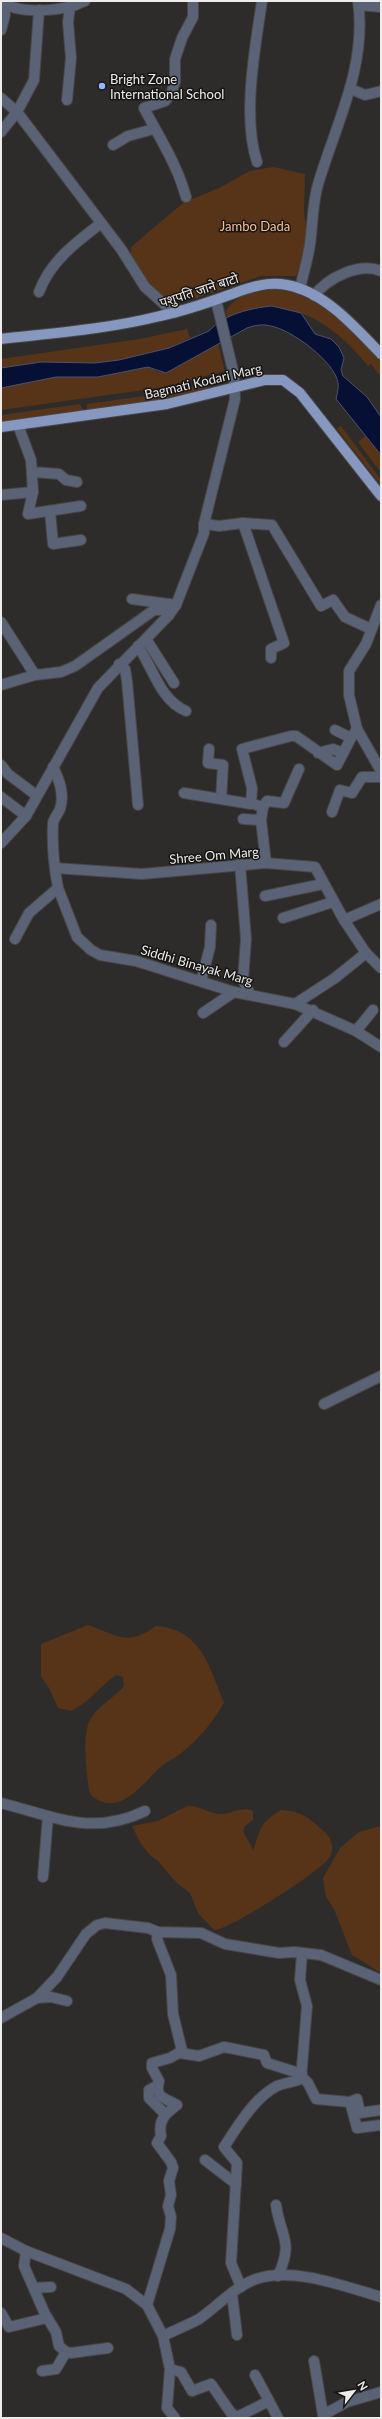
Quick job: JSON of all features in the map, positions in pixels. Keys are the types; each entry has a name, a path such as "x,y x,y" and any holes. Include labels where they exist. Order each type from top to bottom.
{"main road":[{"name":"पशुपति जाने बाटो","path":"1,339 143,320 174,313 216,300 252,286 266,284 289,285 314,296 346,319 381,354"},
{"name":"Bagmati Kodari Marg","path":"1,427 167,404 235,386 277,378 289,383 331,431 381,496"}],"street":[{"path":"1,30 5,14 3,2 38,10 70,6 82,1"},
{"path":"186,197 167,148 154,129 144,108 164,101 171,94 174,82 175,59 179,45 193,17 193,1"},
{"path":"257,162 252,144 251,90 262,1"},
{"path":"300,289 310,245 312,207 319,181 351,89 355,72 359,3 381,7"},
{"path":"67,100 71,58 68,22 70,6"},
{"path":"1,132 17,112 34,80 38,10"},
{"path":"351,89 365,95 381,91"},
{"path":"1,98 17,112 120,250 145,287 174,313"},
{"path":"113,145 128,136 154,129"},
{"path":"39,292 44,280 56,262 100,224"},
{"path":"314,296 326,283 359,269 368,268 381,271"},
{"path":"1,843 26,816 36,795 98,688 169,615 176,604 204,533 204,524 235,399 234,375 216,300"},
{"path":"18,425 33,472 33,492 28,514 81,506"},
{"path":"33,472 59,474 66,480 78,482"},
{"path":"1,495 33,492"},
{"path":"50,511 53,544 81,540"},
{"path":"204,524 219,526 243,522 272,525 321,606 333,600 345,617 371,629"},
{"path":"243,522 272,603 276,622 284,643 271,649 271,658"},
{"path":"132,599 176,604"},
{"path":"381,604 360,656 349,671 349,695 358,729 381,772"},
{"path":"1,685 35,675 61,672 75,666 154,610 162,610 169,615"},
{"path":"1,622 35,675"},
{"path":"146,639 174,683"},
{"path":"138,646 174,706 186,711"},
{"path":"120,664 125,669 127,681 138,805"},
{"path":"251,804 252,788 242,750 296,736 318,753 333,749 343,753 358,729"},
{"path":"334,730 351,738"},
{"path":"209,749 208,764 223,765 221,799"},
{"path":"1,765 8,774 36,795"},
{"name":"Siddhi Binayak Marg","path":"53,767 61,785 60,808 53,821 55,868 58,888 77,937 91,950 100,955 136,961 234,992 295,1004 313,1010 356,1031 381,1047"},
{"path":"266,863 261,820 263,807 267,801 284,803 299,769"},
{"path":"332,812 340,790 352,793 362,777 381,777"},
{"path":"184,793 263,807"},
{"path":"1,797 26,816"},
{"path":"243,819 261,820"},
{"name":"Shree Om Marg","path":"55,868 142,874 240,864 266,863 315,867 344,920 366,953 381,968"},
{"path":"240,864 246,939 243,980 250,994"},
{"path":"265,896 323,884"},
{"path":"15,939 29,913 58,888"},
{"path":"283,918 333,902"},
{"path":"344,920 381,904"},
{"path":"201,981 210,947 211,925"},
{"path":"295,1004 335,978 366,953"},
{"path":"203,1013 234,992"},
{"path":"284,1042 313,1010"},
{"path":"356,1031 373,1010"},
{"path":"324,1404 381,1376"},
{"path":"1,1803 88,1825 118,1821 145,1811"},
{"path":"43,1877 48,1816"},
{"path":"1,2018 37,1998 56,1976 86,1934 97,1925 105,1923 148,1928 158,1932 201,1933 225,1944 279,1953 321,1955 381,1980"},
{"path":"158,1932 157,1940 171,1975 173,2014 180,2039 182,2051 180,2053"},
{"path":"242,2286 231,2263 237,2232 237,2163 224,2147 243,2117 271,2091 278,2085 301,2079 307,2006 300,1980 302,1953"},
{"path":"37,1998 51,1997 67,2001"},
{"path":"147,2305 170,2229 171,2217 168,2206 171,2195 169,2181 173,2168 171,2162 157,2143 161,2136 159,2126 164,2113 176,2105 159,2095 159,2081 152,2068 152,2063 170,2058 180,2053 199,2056 224,2047 247,2051 264,2055 267,2063 302,2075 308,2082 316,2099 350,2102 353,2099 357,2099 360,2113 381,2110"},
{"path":"158,2085 149,2090 149,2098 164,2113"},
{"path":"350,2102 357,2128 381,2125"},
{"path":"205,2160 236,2184"},
{"path":"276,2205 278,2221 287,2240 287,2258 278,2276"},
{"path":"1,2238 26,2251 126,2289 147,2305 163,2336 170,2369 167,2408 175,2418"},
{"path":"26,2251 24,2266 47,2318 56,2332 59,2346 66,2352 71,2353 108,2348"},
{"path":"163,2336 198,2319 242,2286 257,2279 278,2276 325,2280 381,2297"},
{"path":"34,2288 51,2287"},
{"path":"232,2294 237,2335"},
{"path":"1,2313 9,2327 47,2318"},
{"path":"42,2371 56,2369 66,2352"},
{"path":"314,2361 323,2415 347,2402 381,2392"},
{"path":"170,2369 181,2372 192,2391 211,2384 231,2413 237,2417 269,2401"},
{"path":"255,2375 278,2418"}],"green space":[{"name":"Jambo Dada","path":"273,167 305,174 304,213 307,232 305,250 296,276 261,276 194,299 167,301 150,289 130,259 131,247 183,203 219,188 250,171"},
{"path":"272,289 288,291 304,297 332,314 358,337 381,361 381,377 371,364 368,366 338,335 306,315 288,310 269,308 249,311 227,318 226,311 235,301 252,293"},
{"path":"187,329 190,338 169,348 119,360 95,363 41,362 1,368 1,359 140,339"},
{"path":"218,343 225,371 158,388 1,410 1,388 56,377 98,377 148,367 158,372 170,371"},
{"path":"207,383 208,388 167,398 87,410 87,404 166,393"},
{"path":"80,404 83,410 1,421 1,415"},
{"path":"341,426 381,480 381,485 337,429"},
{"path":"365,436 381,455 381,473 358,442"},
{"path":"88,1625 115,1635 129,1638 146,1632 156,1626 171,1629 184,1634 193,1642 208,1663 224,1703 210,1724 193,1743 163,1765 134,1792 118,1802 109,1803 100,1801 93,1797 90,1793 85,1743 86,1733 91,1718 98,1709 124,1686 123,1677 116,1675 84,1703 71,1711 58,1708 49,1688 41,1676 41,1644"},
{"path":"187,1806 196,1807 217,1814 225,1814 245,1809 253,1811 253,1820 245,1826 243,1831 253,1850 260,1831 268,1819 281,1810 298,1813 311,1820 326,1834 332,1844 331,1855 313,1872 276,1898 237,1921 223,1928 214,1930 198,1913 190,1893 177,1883 141,1844 132,1826 158,1821"},
{"path":"381,1826 381,1973 352,1955 334,1909 326,1897 323,1878 340,1848 359,1832"}],"water":[{"path":"272,306 301,313 315,334 331,339 339,347 344,358 341,370 343,376 367,397 381,417 381,455 336,399 338,383 329,366 301,340 280,329 268,325 259,325 247,328 166,373 148,367 98,377 56,377 1,388 1,368 41,362 95,363 119,360 169,348 209,331 222,320 230,316 255,308"}],"place":[{"name":"Bright Zone International School","path":"102,86"}]}
